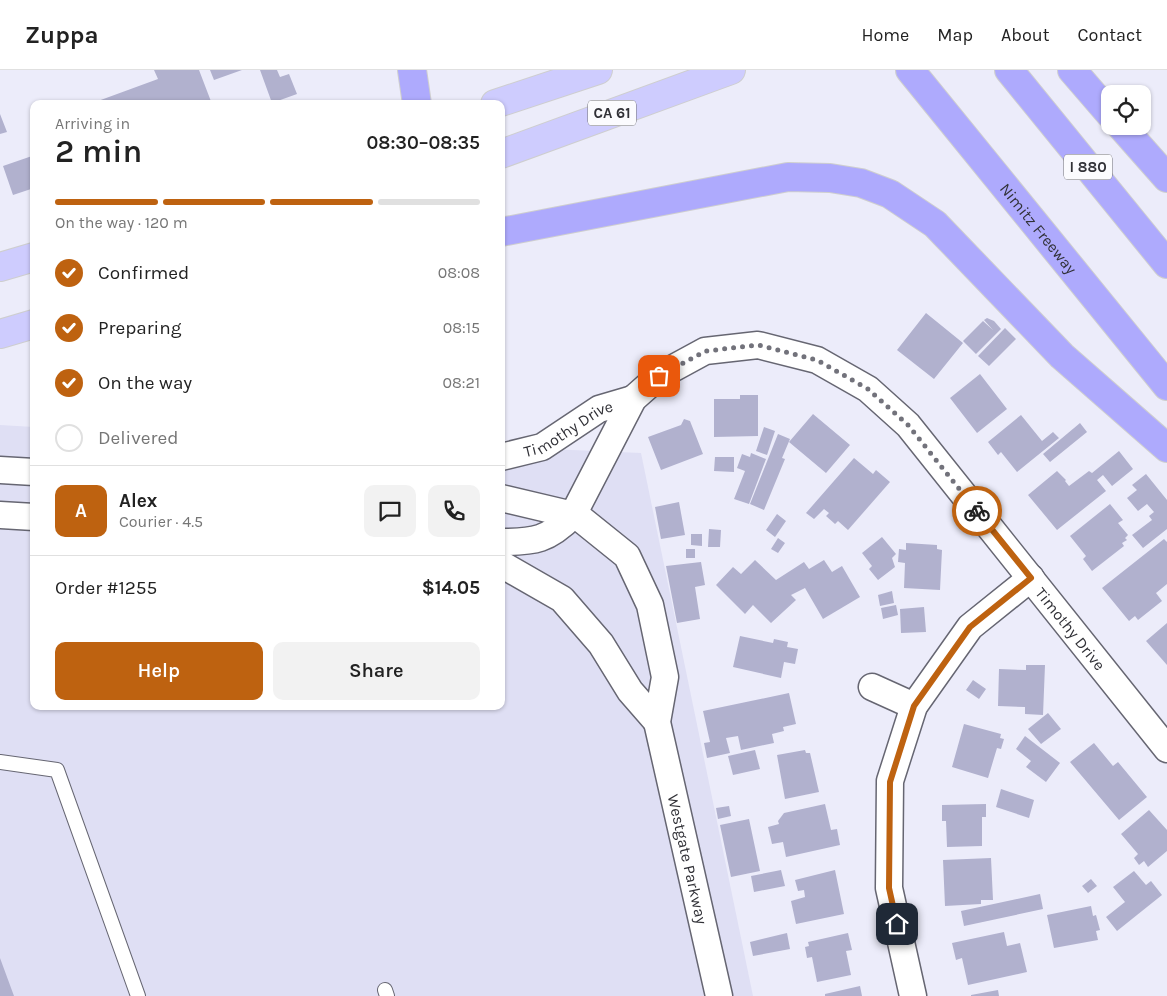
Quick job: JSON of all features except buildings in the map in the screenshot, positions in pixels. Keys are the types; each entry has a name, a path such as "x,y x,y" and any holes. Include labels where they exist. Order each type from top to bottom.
{"highway":[{"path":"412,70 416,100"},
{"path":"890,70 962,136"},
{"name":"Nimitz Freeway","path":"910,70 1167,386"},
{"name":"I 880","path":"1009,70 1167,264"},
{"path":"1072,70 1101,104"},
{"path":"1129,135 1167,178"},
{"path":"505,231 788,177 830,178 861,183 890,194 935,224 1062,356 1167,448"}],"main road":[{"path":"505,101 598,70"},
{"name":"CA 61","path":"505,153 726,71"},
{"path":"0,267 30,258"},
{"path":"0,334 30,325"}],"street":[{"name":"Timothy Drive","path":"505,542 532,542 559,529 573,515 633,399 659,376 706,351 758,345 817,360 868,389 908,425 1167,749"},
{"name":"Timothy Drive","path":"505,456 542,448 599,409 633,399"},
{"path":"0,470 30,472"},
{"path":"505,499 573,515"},
{"path":"0,515 30,517"},
{"name":"Westgate Parkway","path":"573,515 628,556 650,604 665,677 657,722 719,996"},
{"name":"Westgate Parkway","path":"505,566 562,599 601,644 630,691 657,722"},
{"path":"913,996 889,888 890,782 914,706 970,627 1031,578"},
{"path":"872,687 914,706"}],"lane":[{"path":"0,762 57,770 138,996"}],"shaded area":[{"path":"0,425 30,427 30,710 505,710 505,447 641,453 753,996 0,996"}],"way so far":[{"path":"659,376 706,351 758,345 817,360 868,389 908,425 977,511"}],"route":[{"path":"897,924 889,888 890,782 914,706 970,627 1031,578 977,511"}]}
